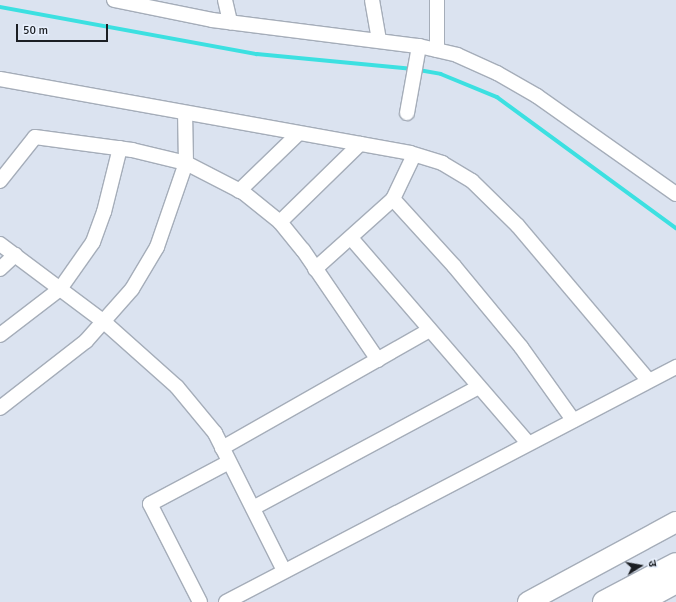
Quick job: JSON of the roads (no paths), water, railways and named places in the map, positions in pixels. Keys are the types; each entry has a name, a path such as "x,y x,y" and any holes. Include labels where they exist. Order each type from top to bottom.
{"highway":[{"path":"604,602 676,564"},
{"path":"639,602 676,582"}],"street":[{"path":"114,0 156,4 230,22 379,40 418,51 437,50 457,55 497,73 537,96 676,194"},
{"path":"225,0 230,22"},
{"path":"372,0 379,40"},
{"path":"437,0 437,50"},
{"path":"407,113 418,51"},
{"path":"0,80 414,154 442,163 478,187 518,226 648,380"},
{"path":"0,408 86,341 132,289 157,247 186,162 185,113"},
{"path":"239,191 298,134"},
{"path":"0,181 35,136 120,148 186,162 239,191 280,222 315,268 378,360"},
{"path":"280,222 360,144"},
{"path":"0,336 60,289 93,242 104,212 120,148"},
{"path":"315,268 351,238 392,199 414,154"},
{"path":"392,199 454,266 521,347 573,420"},
{"path":"351,238 528,444"},
{"path":"0,244 104,321 177,387 207,422 230,462 284,571"},
{"path":"0,269 15,255"},
{"path":"222,448 430,330"},
{"path":"226,602 648,380 676,367"},
{"path":"253,508 479,387"},
{"path":"200,602 150,504 230,462"},
{"path":"528,602 676,522"}],"waterway":[{"path":"0,7 257,54 413,69"},
{"path":"419,70 441,74 497,97 676,228"}]}
